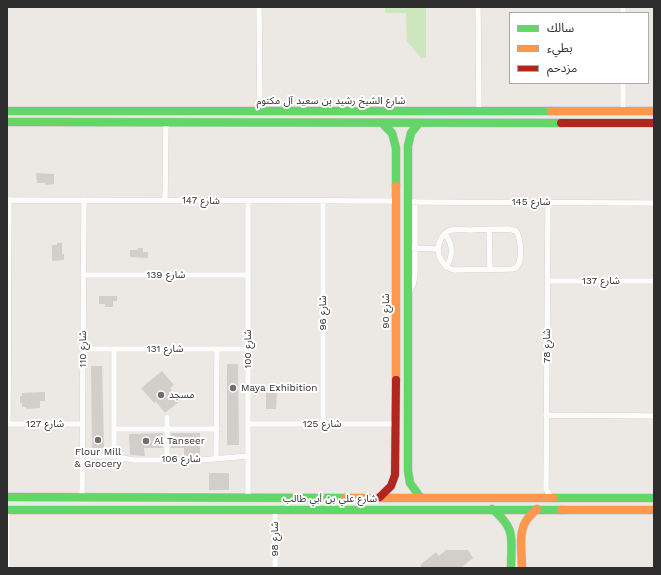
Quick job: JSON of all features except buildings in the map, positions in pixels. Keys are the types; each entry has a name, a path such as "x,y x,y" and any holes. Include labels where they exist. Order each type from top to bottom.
{"street":[{"path":"259,7 260,110"},
{"path":"478,7 479,110"},
{"path":"623,84 623,111"},
{"name":"شارع الشيخ رشيد بن سعيد آل مكتوم","path":"7,110 654,111"},
{"path":"296,110 299,115 297,122"},
{"path":"308,110 304,115 304,118 308,123"},
{"path":"496,111 499,118 496,123"},
{"path":"7,122 654,123"},
{"path":"165,200 166,123"},
{"name":"شارع 90","path":"380,497 386,494 394,484 396,478 396,148 394,138 389,129 382,123"},
{"path":"419,123 409,139 408,171 412,202 412,248 408,294 408,471 410,482 420,498"},
{"path":"396,171 397,168 405,166 408,171"},
{"path":"8,200 8,424"},
{"name":"شارع 147","path":"8,200 396,202"},
{"name":"شارع 110","path":"82,497 84,200"},
{"name":"شارع 100","path":"248,201 248,498"},
{"name":"شارع 96","path":"323,201 323,424"},
{"name":"شارع 145","path":"412,202 654,203"},
{"name":"شارع 78","path":"546,489 548,202"},
{"path":"489,229 490,270"},
{"path":"489,229 513,230 520,238 520,261 513,269 454,270 446,267 440,259 438,249 444,234 452,230 489,229"},
{"path":"444,234 451,244 452,250 452,256 446,267"},
{"path":"412,248 438,249"},
{"name":"شارع 139","path":"83,275 248,275"},
{"name":"شارع 137","path":"548,281 654,281"},
{"path":"396,294 402,297 408,294"},
{"path":"396,304 401,300 405,300 408,303"},
{"name":"شارع 131","path":"83,349 248,349"},
{"path":"114,349 114,457"},
{"path":"216,458 218,349"},
{"path":"546,415 654,416"},
{"path":"167,416 167,460"},
{"name":"شارع 127","path":"8,424 82,424"},
{"name":"شارع 125","path":"248,424 396,424"},
{"path":"114,429 217,429"},
{"path":"396,451 404,454 408,452"},
{"name":"شارع 106","path":"82,456 114,457 129,460 167,460 248,456"},
{"path":"541,497 546,489 551,497"},
{"name":"شارع علي بن أبي طالب","path":"7,497 654,498"},
{"path":"160,497 162,503 160,509"},
{"path":"180,497 177,503 180,509"},
{"path":"611,498 614,502 611,510"},
{"name":"شارع 98","path":"275,509 275,568"},
{"path":"492,509 506,520 511,531 511,568"},
{"path":"522,568 524,526 527,520 537,509"},
{"path":"7,510 7,568"},
{"name":"شارع علي بن أبي طالب","path":"7,510 654,510"}],"green space":[{"path":"426,7 426,58 421,58 407,41 406,13 385,13 385,8"}],"traffic: fast":[{"path":"7,111 551,111"},
{"path":"7,122 561,123"},
{"path":"382,123 392,133 396,148 396,186"},
{"path":"419,123 411,133 408,146 408,471 410,483 420,497"},
{"path":"7,497 345,498"},
{"path":"553,498 654,498"},
{"path":"492,509 506,523 511,535 511,568"},
{"path":"7,510 561,510"}],"traffic: slow":[{"path":"551,111 654,111"},
{"path":"396,186 396,380"},
{"path":"345,498 553,498"},
{"path":"522,568 522,532 527,519 537,509"},
{"path":"561,510 654,510"}],"traffic: jam":[{"path":"561,123 654,123"},
{"path":"380,497 391,486 395,475 396,380"}],"place":[{"name":"Maya Exhibition","path":"233,388"},
{"name":"مسجد","path":"161,395"},
{"name":"Flour Mill & Grocery","path":"98,440"},
{"name":"Al Tanseer","path":"146,441"}]}
